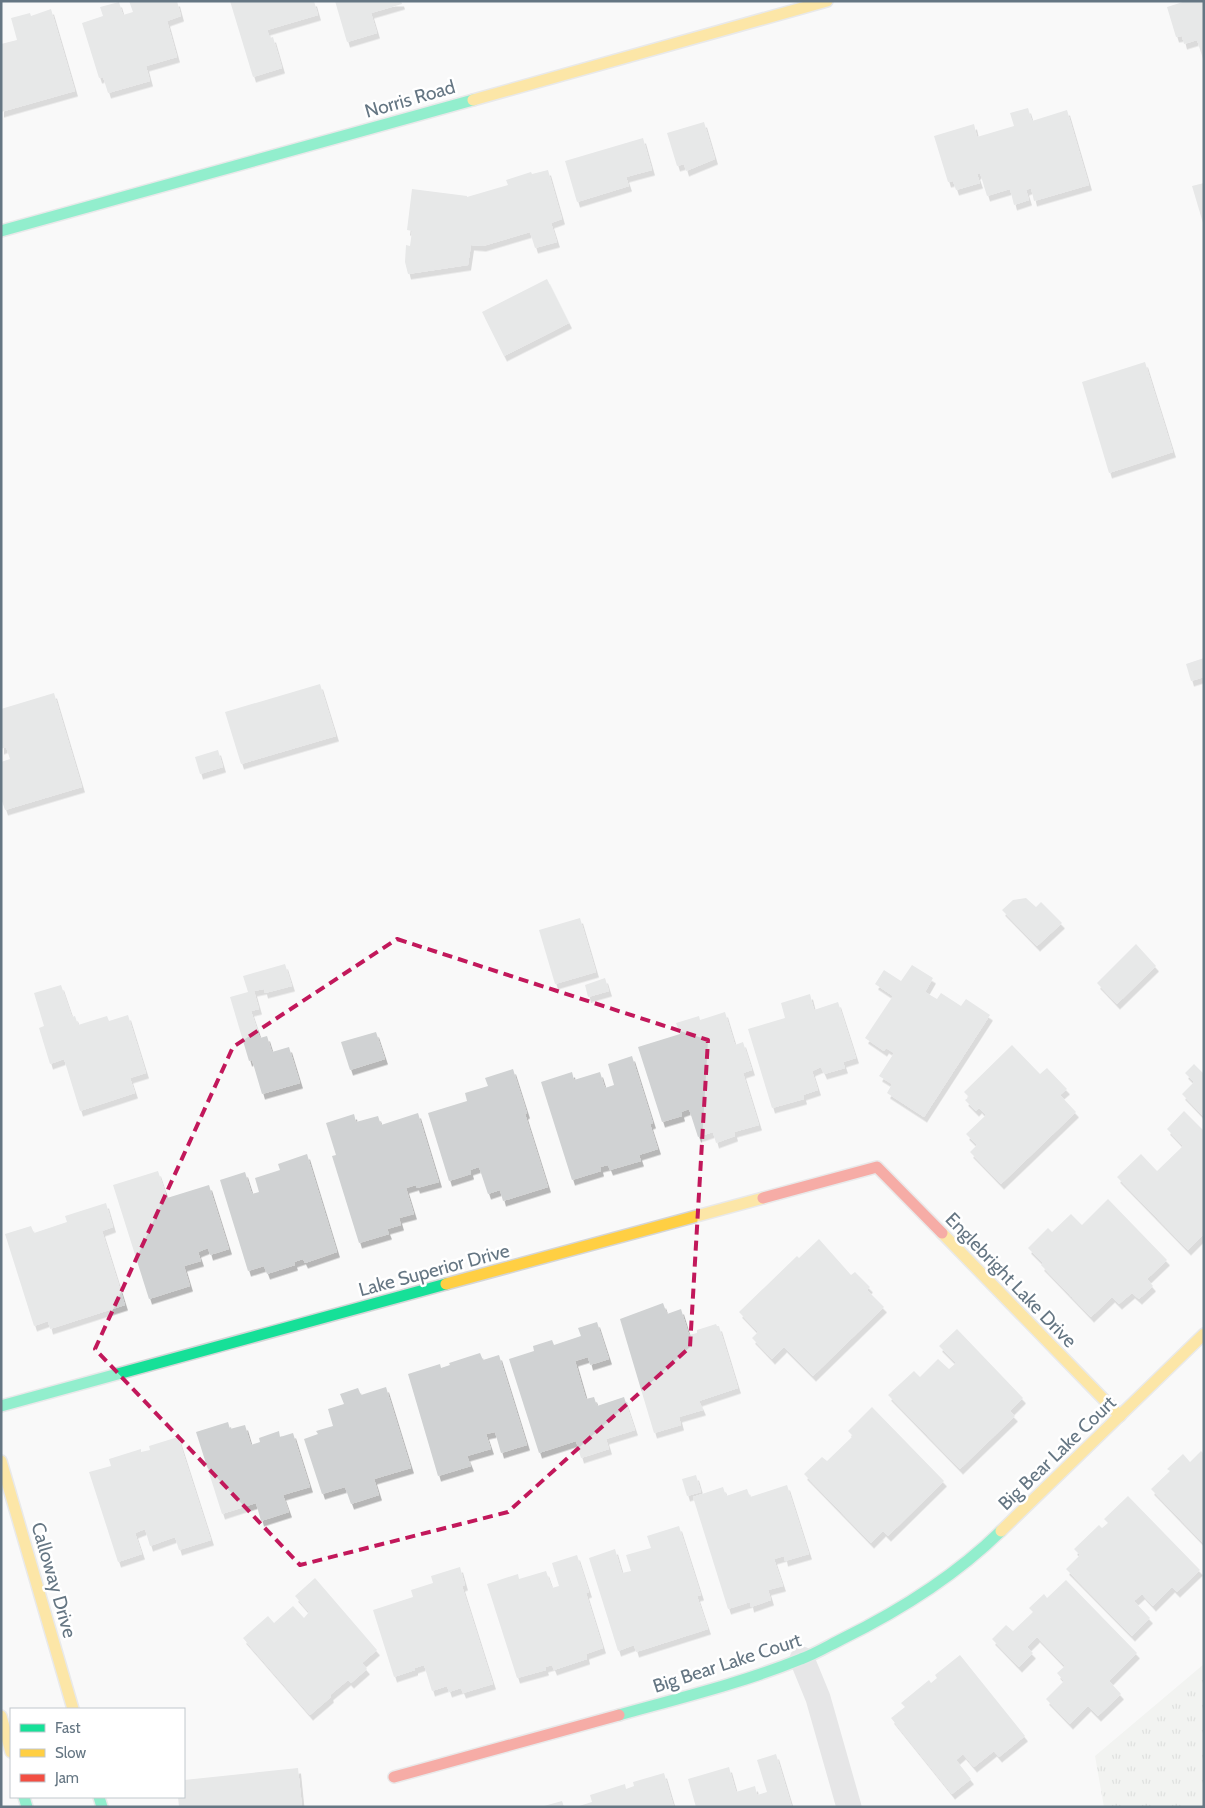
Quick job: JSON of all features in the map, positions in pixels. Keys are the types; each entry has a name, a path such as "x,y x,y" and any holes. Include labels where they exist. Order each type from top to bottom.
{"street":[{"name":"Norris Road","path":"1,231 827,1"},
{"name":"Lake Superior Drive","path":"1,1406 877,1167"},
{"name":"Englebright Lake Drive","path":"877,1167 1120,1416"},
{"name":"Big Bear Lake Court","path":"394,1778 731,1684 802,1659 875,1623 933,1587 990,1542 1204,1334"},
{"name":"Calloway Drive","path":"1,1461 73,1708"},
{"path":"802,1659 818,1698 849,1807"},
{"path":"1,1716 10,1748"}],"highlighted area":[{"path":"397,939 708,1040 690,1347 508,1512 300,1565 95,1349 233,1047"}],"green space":[{"path":"1204,1664 1204,1807 1104,1807 1095,1756"}],"building":[{"path":"129,1 177,1 181,16 167,21 177,57 146,66 150,81 108,93 103,77 99,78 82,23 103,16 100,7 119,2 123,15 133,12"},
{"path":"230,1 314,1 318,15 267,30 270,38 273,37 282,68 253,77"},
{"path":"335,1 401,1 402,4 371,13 377,33 347,42"},
{"path":"1186,1 1204,1 1204,62 1197,40 1184,44 1182,36 1176,37 1167,7"},
{"path":"51,9 75,91 1,112 1,44 17,40 11,18 30,13 31,16"},
{"path":"1028,108 1032,121 1067,110 1089,185 1034,201 1031,188 1026,190 1029,200 1014,205 1010,189 987,196 980,173 977,174 980,183 956,190 953,181 948,182 934,136 974,124 977,137 1014,126 1010,113"},
{"path":"704,122 715,159 686,171 684,164 677,166 667,133"},
{"path":"643,138 652,170 626,177 629,186 577,202 565,161"},
{"path":"548,170 562,219 551,223 557,242 535,248 530,232 483,246 471,245 468,265 408,274 405,262 406,245 410,246 412,231 407,230 412,189 467,197 508,185 506,180 531,172 532,174"},
{"path":"1204,183 1204,223 1203,223 1192,186"},
{"path":"547,279 569,323 504,356 482,312"},
{"path":"1145,362 1173,452 1109,473 1082,382"},
{"path":"1204,658 1204,677 1191,681 1186,664"},
{"path":"320,684 336,736 241,764 225,712"},
{"path":"54,693 82,787 5,810 1,798 1,762 10,759 6,747 1,749 1,709"},
{"path":"218,750 223,767 200,774 195,757"},
{"path":"1026,898 1036,907 1041,902 1062,923 1037,946 1002,910 1013,900"},
{"path":"580,918 596,972 555,984 539,930"},
{"path":"1136,944 1156,966 1117,1004 1097,983"},
{"path":"285,964 292,986 265,993 264,989 254,991 259,1009 251,1011 260,1038 267,1036 272,1052 289,1047 300,1083 262,1094 252,1060 249,1061 230,997 248,992 243,976"},
{"path":"912,965 933,978 925,992 937,999 941,993 961,1006 966,999 990,1015 924,1117 887,1093 892,1084 879,1076 894,1053 886,1048 884,1051 865,1038 893,996 875,984 884,970 901,981"},
{"path":"605,978 609,991 588,997 585,985"},
{"path":"61,985 72,1017 75,1016 78,1025 107,1016 109,1021 128,1015 146,1073 130,1078 135,1093 80,1111 64,1059 50,1064 39,1028 44,1026 34,993"},
{"path":"810,994 814,1010 838,1002 856,1058 843,1062 845,1068 824,1074 821,1067 812,1071 818,1090 803,1095 804,1099 772,1108 748,1029 785,1018 781,1003"},
{"path":"725,1012 735,1045 743,1042 752,1070 743,1073 759,1125 734,1132 735,1136 716,1143 713,1132 698,1137 689,1109 681,1112 682,1116 662,1122 638,1047 680,1034 676,1023 699,1016 700,1020"},
{"path":"376,1032 385,1059 350,1070 341,1042"},
{"path":"1012,1045 1040,1074 1047,1068 1067,1089 1060,1095 1076,1112 1001,1184 970,1152 977,1145 966,1134 986,1115 979,1108 976,1111 965,1100 969,1097 964,1092"},
{"path":"632,1056 653,1123 650,1124 658,1149 639,1155 641,1161 610,1170 608,1165 600,1167 601,1171 572,1180 541,1082 572,1072 574,1080 600,1072 605,1088 614,1085 608,1064"},
{"path":"1194,1064 1204,1074 1204,1117 1182,1094 1194,1082 1185,1073"},
{"path":"513,1069 548,1187 503,1201 500,1190 488,1194 479,1167 470,1170 471,1174 449,1181 428,1113 467,1101 465,1093 488,1086 485,1078"},
{"path":"1184,1111 1204,1131 1204,1234 1188,1250 1117,1177 1141,1154 1157,1171 1183,1146 1167,1129"},
{"path":"418,1113 439,1182 417,1188 416,1185 406,1188 414,1214 399,1218 401,1225 387,1229 389,1234 359,1243 332,1156 336,1155 326,1123 354,1114 356,1122 378,1116 381,1125"},
{"path":"307,1154 337,1252 305,1263 303,1259 294,1262 295,1265 267,1274 264,1266 248,1271 220,1180 245,1172 252,1194 259,1192 255,1178 280,1170 278,1164"},
{"path":"158,1171 167,1198 209,1185 229,1249 210,1255 208,1248 198,1252 201,1261 184,1266 190,1286 149,1299 113,1185"},
{"path":"1108,1199 1167,1260 1147,1279 1153,1286 1139,1299 1132,1293 1119,1304 1112,1297 1091,1317 1041,1265 1043,1263 1028,1248 1048,1228 1052,1232 1071,1214 1082,1225"},
{"path":"106,1203 113,1227 102,1231 125,1305 50,1329 48,1321 34,1326 5,1234 31,1226 34,1233 67,1222 65,1216"},
{"path":"819,1239 851,1275 855,1272 870,1287 867,1290 884,1307 813,1376 784,1347 772,1359 752,1338 758,1332 739,1312 797,1256 799,1258"},
{"path":"663,1303 667,1314 681,1309 689,1335 697,1333 697,1330 716,1324 719,1326 738,1388 699,1401 703,1410 679,1417 681,1425 654,1433 620,1319"},
{"path":"597,1322 609,1359 590,1365 588,1357 575,1361 586,1399 594,1397 597,1406 624,1397 635,1430 606,1439 609,1449 581,1458 576,1441 539,1453 509,1359 534,1351 533,1346 552,1340 554,1345 581,1336 578,1328"},
{"path":"957,1329 1023,1398 1010,1411 1015,1416 960,1469 888,1395 914,1371 920,1377 938,1359 949,1369 956,1363 939,1346"},
{"path":"480,1353 483,1360 499,1355 527,1445 501,1453 495,1432 486,1434 491,1449 467,1456 471,1466 438,1476 408,1374 440,1364 441,1368 450,1365 449,1363"},
{"path":"386,1387 411,1468 374,1479 379,1495 351,1504 345,1487 322,1494 304,1439 318,1434 316,1431 333,1426 328,1409 344,1404 340,1394 358,1388 361,1395"},
{"path":"872,1407 944,1481 888,1536 883,1531 871,1543 804,1474 822,1457 827,1461 853,1436 848,1431"},
{"path":"228,1422 230,1429 245,1425 251,1445 260,1442 259,1438 279,1431 280,1437 293,1433 310,1487 283,1495 289,1512 261,1521 256,1503 222,1514 196,1432"},
{"path":"178,1437 211,1540 179,1550 175,1537 150,1546 145,1529 135,1533 142,1554 118,1562 89,1472 111,1466 109,1459 141,1449 141,1452 150,1450 149,1446"},
{"path":"1201,1451 1204,1454 1204,1544 1151,1489 1170,1471 1167,1469 1183,1454 1190,1462"},
{"path":"696,1475 701,1492 687,1496 682,1479"},
{"path":"787,1485 809,1554 785,1561 784,1556 774,1559 783,1586 768,1590 771,1600 751,1607 750,1602 728,1609 693,1497 723,1487 726,1496 747,1489 750,1497"},
{"path":"1128,1496 1200,1570 1177,1592 1172,1587 1153,1606 1142,1594 1134,1601 1150,1618 1132,1636 1066,1569 1080,1555 1074,1549 1099,1525 1102,1528 1108,1523 1104,1519"},
{"path":"679,1526 701,1595 697,1596 708,1629 636,1652 634,1645 618,1651 589,1558 615,1549 622,1573 631,1571 626,1555 651,1548 647,1536"},
{"path":"577,1555 589,1592 586,1593 603,1648 586,1654 587,1659 554,1670 552,1665 545,1667 546,1670 517,1678 487,1584 518,1574 519,1579 546,1571 552,1588 559,1586 552,1563"},
{"path":"460,1567 465,1585 462,1586 493,1684 463,1693 461,1688 449,1692 447,1686 432,1691 424,1665 394,1677 373,1610 413,1597 411,1590 433,1583 431,1576"},
{"path":"315,1578 377,1650 362,1663 367,1669 351,1683 348,1680 310,1715 243,1638 268,1616 274,1623 293,1606 304,1618 309,1612 295,1596"},
{"path":"1066,1580 1137,1653 1109,1681 1121,1694 1098,1716 1088,1706 1070,1724 1046,1699 1064,1681 1057,1673 1065,1666 1037,1637 1027,1647 1033,1653 1019,1667 992,1639 1006,1625 1013,1631 1033,1612 1029,1608 1044,1594 1047,1598"},
{"path":"960,1655 1025,1736 999,1757 994,1751 974,1767 963,1754 956,1760 971,1779 952,1794 891,1718 905,1707 901,1703 929,1680 931,1683 937,1678 935,1675"},
{"path":"776,1754 792,1807 696,1807 688,1779 729,1767 736,1792 755,1786 757,1795 767,1792 757,1760"},
{"path":"298,1768 302,1807 179,1807 178,1798 185,1798 185,1780"},
{"path":"664,1773 674,1807 576,1807 592,1802 590,1795 625,1784 626,1789 634,1786 633,1782"},
{"path":"562,1801 564,1807 544,1807 544,1806"}],"traffic: fast":[{"path":"1,231 473,100"},
{"path":"1,1406 446,1284"},
{"path":"619,1715 734,1683 806,1657 884,1617 926,1591 965,1563 1001,1531"},
{"path":"24,1798 27,1807"},
{"path":"99,1798 102,1807"}],"traffic: slow":[{"path":"473,100 827,1"},
{"path":"446,1284 763,1198"},
{"path":"942,1233 1120,1416"},
{"path":"1001,1531 1204,1334"},
{"path":"1,1461 73,1708"},
{"path":"1,1716 10,1748"}],"traffic: jam":[{"path":"763,1198 877,1167 942,1233"},
{"path":"394,1777 619,1715"}]}
